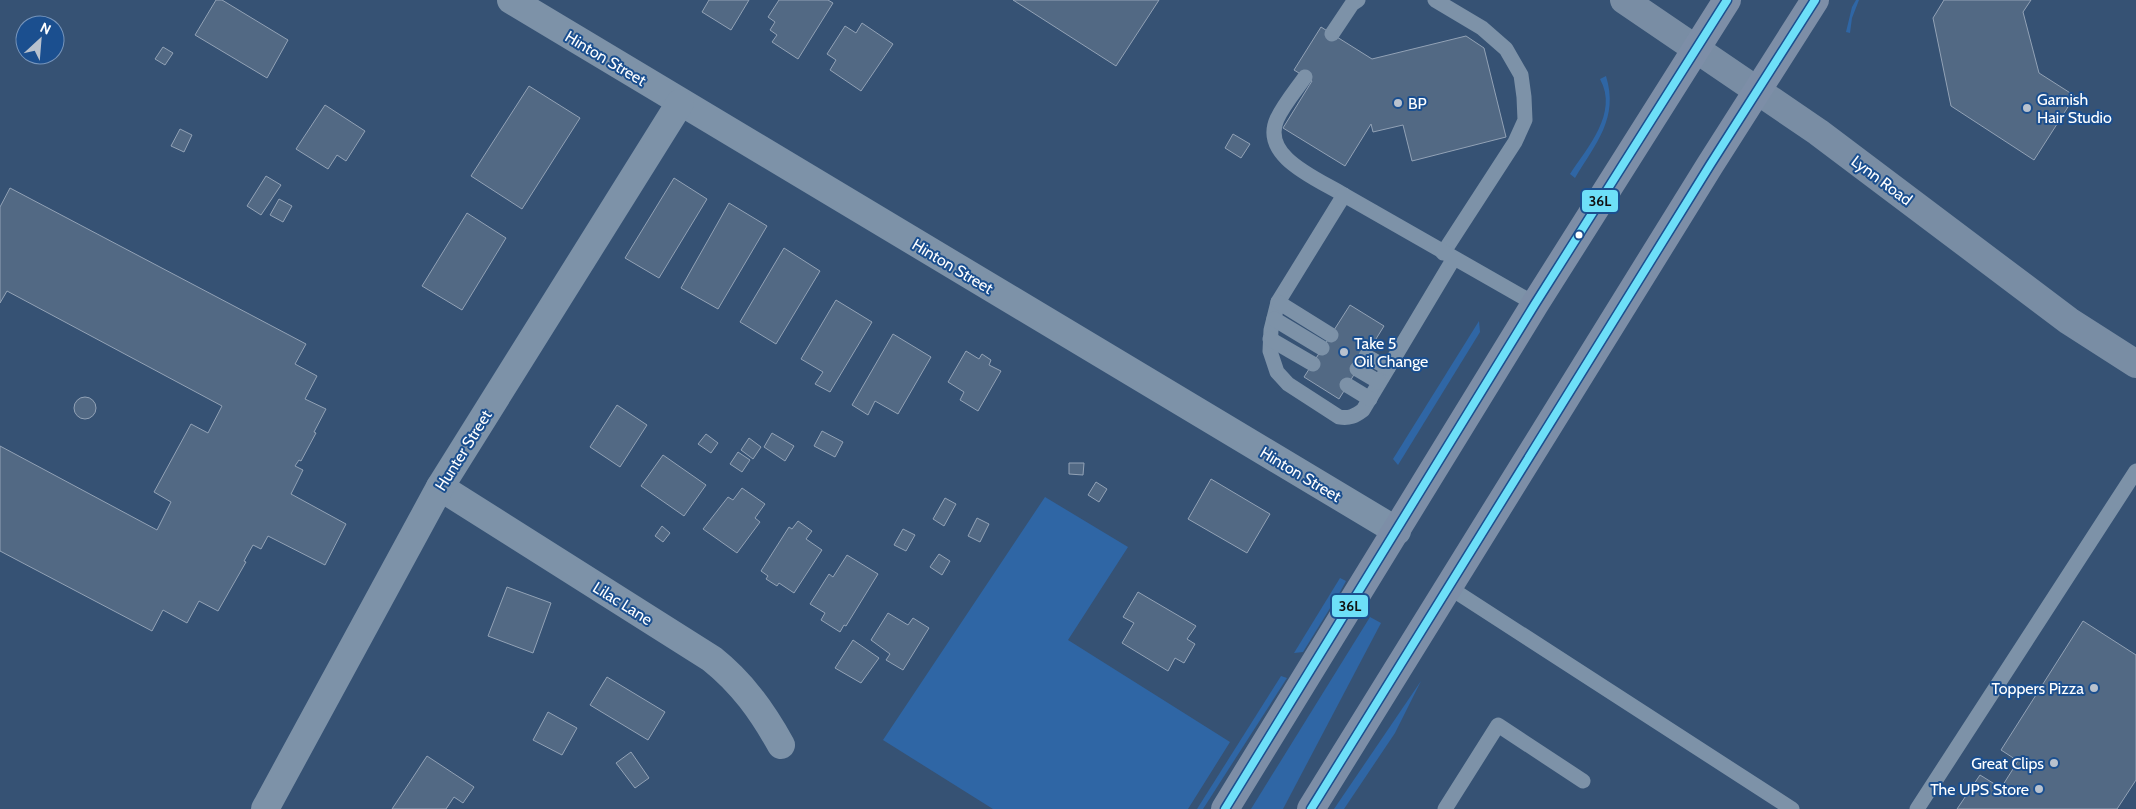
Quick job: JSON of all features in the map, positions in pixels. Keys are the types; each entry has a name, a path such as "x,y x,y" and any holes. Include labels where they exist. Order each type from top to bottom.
{"main road":[{"name":"Lynn Road","path":"1624,0 1828,139 2070,321 2136,364"},
{"path":"1225,809 1535,304 1727,0"},
{"path":"1310,809 1757,89 1816,0"}],"street":[{"name":"Hinton Street","path":"511,0 1397,531"},
{"name":"Hunter Street","path":"265,809 440,487 680,103"},
{"name":"Lilac Lane","path":"440,487 712,659 733,676 750,695 781,745"}],"lane":[{"path":"1332,34 1352,4 1358,0"},
{"path":"1344,195 1281,297 1274,319 1270,351 1277,372 1288,384 1339,417 1347,419 1356,416 1363,410 1370,399 1449,255 1515,142 1525,120 1521,74 1506,49 1482,28 1434,0"},
{"path":"1304,77 1278,118 1274,129 1274,140 1277,148 1291,162 1344,195 1535,304"},
{"path":"1281,297 1331,335"},
{"path":"1274,319 1322,348"},
{"path":"1270,339 1313,364"},
{"path":"1366,356 1388,368"},
{"path":"1357,369 1379,382"},
{"path":"1347,385 1370,399"},
{"path":"1917,809 2136,470"},
{"path":"1447,586 1792,809"},
{"path":"1445,809 1498,725 1583,781"}],"shaded area":[{"path":"1856,0 1859,0 1852,18 1850,33 1846,32 1852,7"},
{"path":"1606,76 1610,105 1607,118 1603,130 1575,178 1570,174 1592,141 1603,117 1606,105 1605,92 1600,79"},
{"path":"1479,321 1480,332 1398,465 1393,459"},
{"path":"1045,497 1128,547 1068,640 1230,742 1188,809 993,809 883,740"},
{"path":"1340,578 1346,581 1340,592 1303,652 1294,653"},
{"path":"1370,617 1381,623 1283,809 1251,809"},
{"path":"1281,676 1287,678 1203,809 1197,809"},
{"path":"1421,681 1395,733 1344,809 1334,809"}],"building":[{"path":"216,0 222,0 288,40 267,78 195,35"},
{"path":"709,0 749,0 731,30 702,12"},
{"path":"779,0 828,0 833,3 798,59 772,42 777,35 770,30 775,22 768,17"},
{"path":"1013,0 1159,0 1116,66"},
{"path":"1944,0 2031,0 2023,12 2039,73 2075,96 2034,160 1951,106 1933,18"},
{"path":"862,23 893,44 861,91 830,70 836,60 827,54 845,26 856,33"},
{"name":"BP","path":"1321,27 1372,59 1466,36 1484,48 1506,137 1412,161 1403,125 1373,132 1371,124 1345,166 1283,128 1312,81 1294,70"},
{"path":"163,47 173,53 165,65 155,59"},
{"path":"529,86 580,118 522,209 471,176"},
{"path":"325,105 365,131 346,161 337,155 328,169 296,149"},
{"path":"180,129 192,135 184,152 171,146"},
{"path":"1233,134 1250,144 1241,158 1225,148"},
{"path":"266,176 281,185 261,215 247,206"},
{"path":"674,178 707,199 659,278 625,258"},
{"path":"10,188 306,344 295,364 317,376 305,399 326,409 301,461 299,460 295,466 303,470 291,494 346,524 325,565 268,536 261,549 253,545 244,561 246,562 218,611 199,601 187,623 163,610 152,631 0,551 0,446 157,530 171,502 154,492 191,424 208,433 222,406 7,291 0,303 0,207"},
{"path":"279,199 292,206 283,222 270,215"},
{"path":"729,203 767,226 718,309 681,288"},
{"path":"467,213 506,238 462,310 422,286"},
{"path":"784,248 820,271 776,344 740,322"},
{"path":"836,300 872,322 830,392 815,384 823,372 801,359"},
{"name":"Take 5 Oil Change","path":"1350,305 1384,326 1339,399 1304,377"},
{"path":"893,334 931,357 898,414 875,401 868,415 852,405"},
{"path":"966,351 979,359 982,354 991,360 989,365 1001,371 978,411 960,400 964,392 948,382"},
{"path":"85,397 93,400 96,408 93,416 85,419 77,416 74,408 77,400"},
{"path":"617,405 647,425 620,467 590,447"},
{"path":"822,431 843,442 835,457 814,446"},
{"path":"772,433 794,446 785,461 764,447"},
{"path":"706,434 718,443 711,453 698,444"},
{"path":"749,438 761,447 753,459 741,450"},
{"path":"738,452 750,460 742,472 730,464"},
{"path":"663,455 706,485 684,516 641,486"},
{"path":"1069,463 1084,463 1083,475 1069,474"},
{"path":"1211,479 1270,514 1247,553 1188,519"},
{"path":"1096,482 1107,489 1099,502 1088,495"},
{"path":"742,488 765,504 755,518 760,522 737,553 703,529 728,497 733,500"},
{"path":"945,498 956,504 944,526 933,519"},
{"path":"977,518 989,524 980,542 968,536"},
{"path":"798,521 812,531 806,539 822,550 794,593 779,583 777,586 766,579 768,576 761,571 789,527 792,529"},
{"path":"662,526 670,533 663,542 655,536"},
{"path":"903,529 915,535 906,551 894,545"},
{"path":"939,554 950,561 942,575 930,567"},
{"path":"847,555 878,574 846,626 844,625 840,632 821,620 825,613 810,604 829,574 833,577"},
{"path":"507,587 551,603 533,653 488,636"},
{"path":"1138,592 1196,626 1187,639 1195,644 1184,663 1175,658 1168,671 1122,643 1134,623 1123,617"},
{"path":"888,613 908,625 913,618 929,628 903,670 886,660 890,654 871,640"},
{"path":"2083,621 2136,655 2136,780 2117,809 1957,809 1980,775 2001,788 2018,761 2001,750"},
{"path":"853,640 879,658 861,683 835,668"},
{"path":"607,677 665,712 648,740 590,705"},
{"path":"548,712 577,728 562,755 533,740"},
{"path":"631,752 649,778 635,788 616,763"},
{"path":"427,756 474,787 463,803 454,797 446,809 392,809"}],"transit line":[{"name":"36L","path":"1225,809 1535,304 1727,0"},
{"name":"36L","path":"1311,809 1710,165 1815,0"}],"place":[{"name":"BP","path":"1398,103"},
{"name":"Garnish Hair Studio","path":"2027,108"},
{"name":"Take 5 Oil Change","path":"1344,352"},
{"name":"Toppers Pizza","path":"2094,688"},
{"name":"Great Clips","path":"2054,763"},
{"name":"The UPS Store","path":"2039,789"}]}
